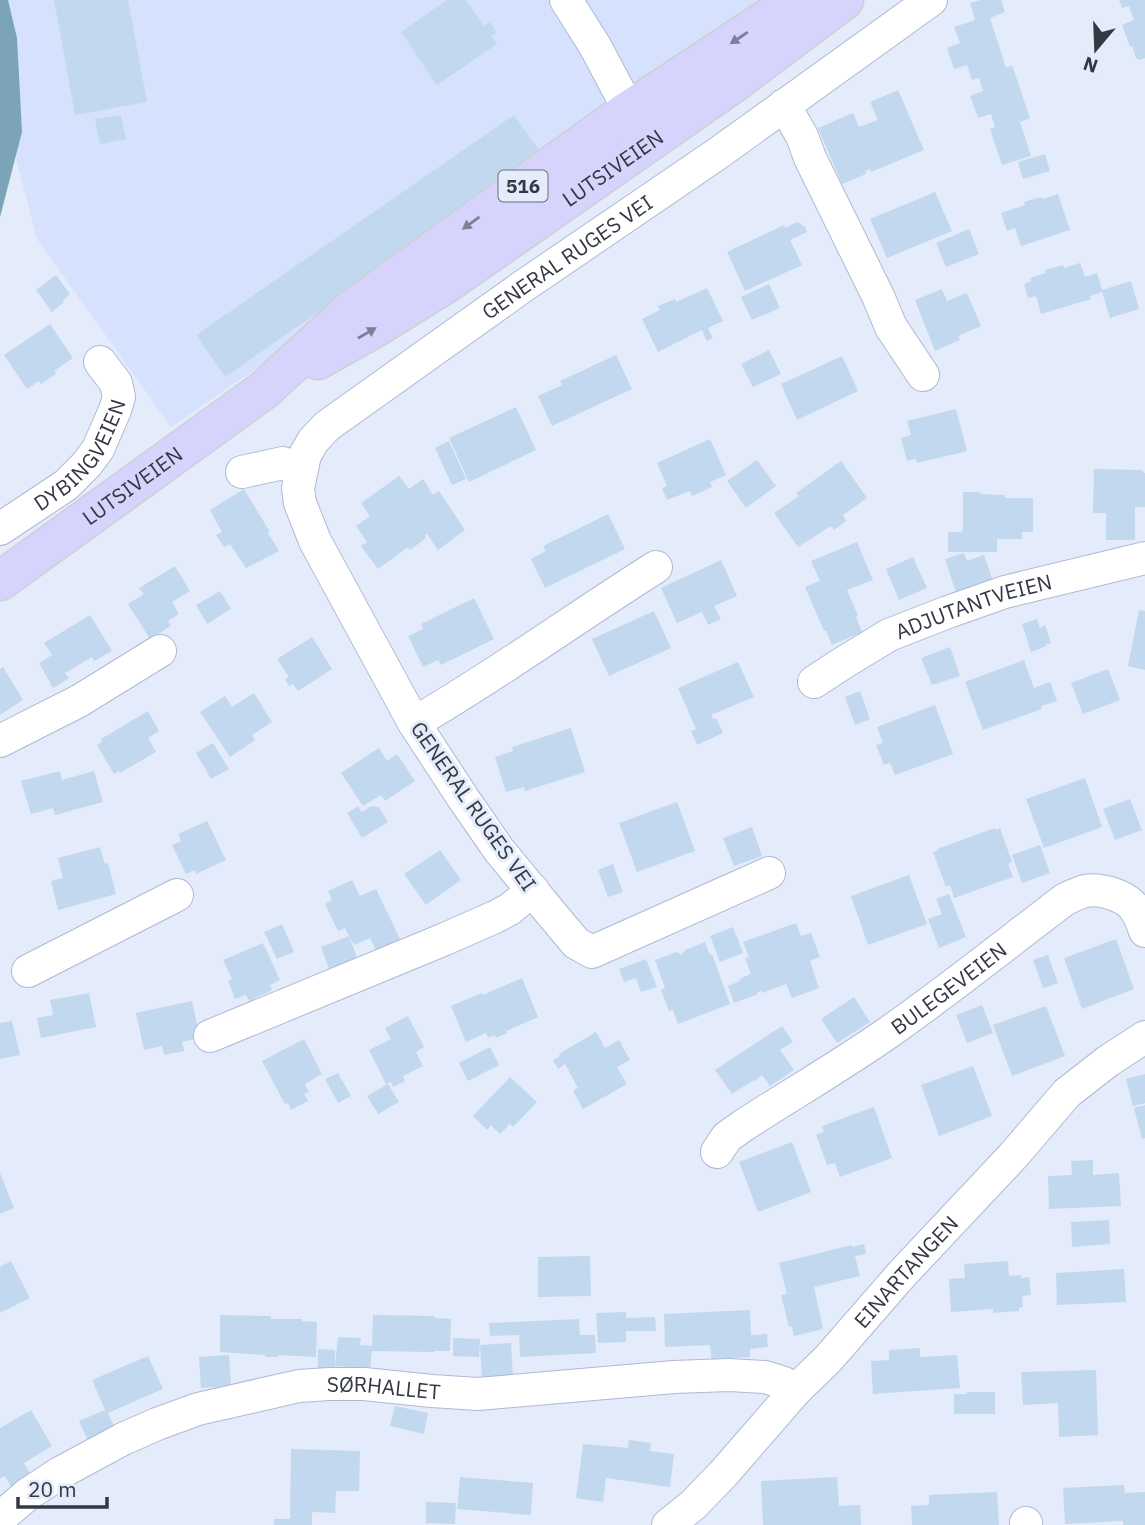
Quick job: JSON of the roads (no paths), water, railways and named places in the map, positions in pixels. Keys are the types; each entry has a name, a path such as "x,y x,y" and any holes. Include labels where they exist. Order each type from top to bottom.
{"main road":[{"name":"LUTSIVEIEN","path":"264,390 352,309 629,110 796,0"},
{"name":"LUTSIVEIEN","path":"0,581 264,390 373,329 447,283 731,85 844,0"}],"street":[{"path":"566,0 595,46 629,110 651,141"},
{"name":"GENERAL RUGES VEI","path":"769,873 592,952 576,943 499,849 414,723 315,541 300,503 300,471 313,441 327,426 931,0"},
{"path":"784,105 802,136 891,327 923,375"},
{"name":"DYBINGVEIEN","path":"7,525 66,485 98,450 118,397 116,383 100,362"},
{"path":"243,472 282,463 300,471"},
{"name":"ADJUTANTVEIEN","path":"814,682 889,635 948,612 1005,592 1145,558"},
{"path":"414,723 656,567"},
{"path":"0,741 79,701 160,651"},
{"path":"210,1036 445,939 510,909 533,890"},
{"name":"BULEGEVEIEN","path":"717,1152 727,1137 886,1034 952,987 1064,900 1086,890 1098,890 1119,897 1131,904 1145,931"},
{"path":"28,971 177,895"},
{"name":"EINARTANGEN","path":"678,1522 1068,1093 1108,1061 1145,1037"},
{"name":"SØRHALLET","path":"0,1518 28,1494 60,1473 123,1439 198,1409 299,1386 364,1384 478,1394 674,1377 729,1375 765,1377 796,1390"}]}
